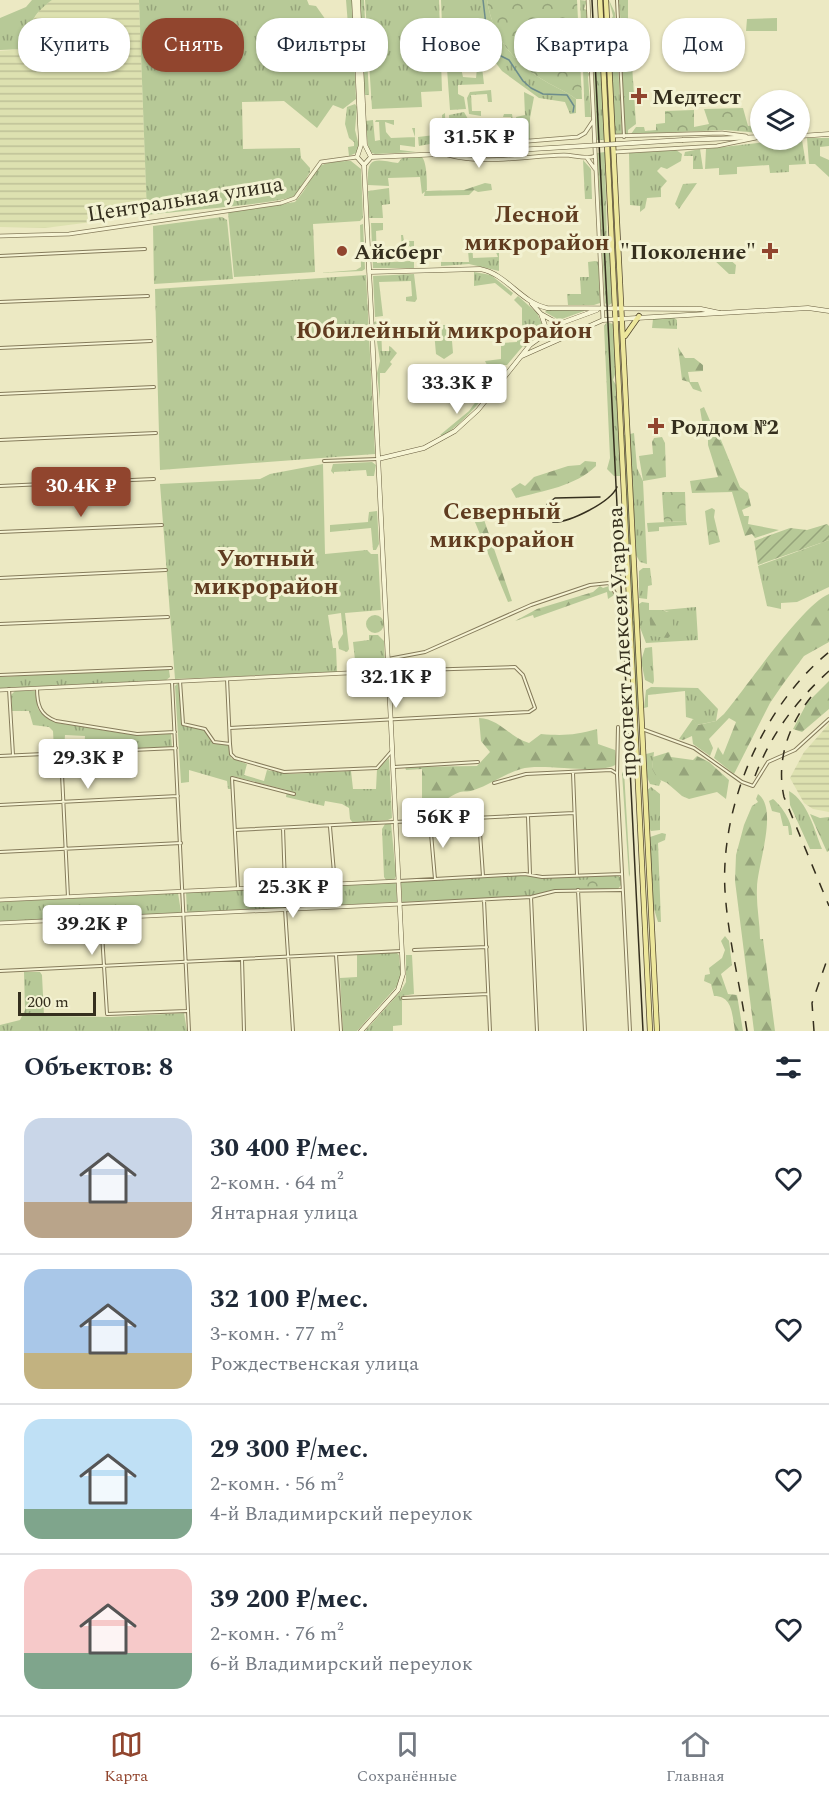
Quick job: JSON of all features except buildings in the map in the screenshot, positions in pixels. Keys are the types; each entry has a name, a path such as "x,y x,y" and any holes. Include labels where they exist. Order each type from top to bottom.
{"main road":[{"path":"356,0 363,119 368,152 371,157"},
{"path":"356,0 361,145 357,155"},
{"name":"проспект Алексея Угарова","path":"600,0 616,319 642,729 650,1031"},
{"name":"проспект Алексея Угарова","path":"606,0 623,309 629,596 657,1031"},
{"path":"810,135 829,134"},
{"path":"364,165 371,157 750,137"},
{"path":"357,155 368,152"},
{"path":"357,155 364,165 402,951 401,986 361,1031"},
{"path":"369,272 484,270 499,276 532,303 541,314 547,331"},
{"path":"532,303 547,308 701,309 720,313"},
{"path":"522,356 562,336 603,320 639,316 808,308 829,311"},
{"path":"649,316 650,309"},
{"path":"378,459 424,448 455,431 478,410 503,375 537,339 559,324 600,310"},
{"path":"541,314 559,324 562,336"},
{"path":"587,314 591,320 589,326"},
{"path":"624,339 639,316"},
{"path":"537,339 537,344 542,346"}],"street":[{"path":"588,0 596,156 600,310 603,320"},
{"path":"617,0 624,150"},
{"path":"443,154 467,146 568,139 586,132 594,120"},
{"path":"586,132 595,135"},
{"path":"613,136 722,133 750,136"},
{"path":"614,154 624,150 717,146 750,139"},
{"path":"443,154 469,159 596,156"},
{"name":"Центральная улица","path":"0,236 69,234 281,203 296,198 321,162 357,155"},
{"path":"587,158 596,171"},
{"path":"0,256 145,249"},
{"path":"0,302 147,296"},
{"path":"0,348 151,341"},
{"path":"0,394 154,387"},
{"path":"0,440 156,433"},
{"path":"324,461 378,459"},
{"path":"0,486 154,479"},
{"path":"0,532 162,525"},
{"path":"0,578 166,570"},
{"path":"388,659 425,652 517,611 590,585 609,583 617,596 629,596"},
{"path":"0,624 168,617"},
{"path":"0,690 501,666 515,667 523,675 535,704 532,711 230,728"},
{"path":"0,675 171,668"},
{"path":"227,679 232,757 284,772 377,768 392,750"},
{"path":"180,681 183,724 205,729 214,742 230,744"},
{"path":"172,682 189,1031"},
{"path":"37,688 40,709 48,718 56,721 137,734 175,732"},
{"path":"9,689 12,755"},
{"path":"642,729 694,748 741,782 753,786 768,762 792,752 829,719"},
{"path":"618,727 617,775 630,1031"},
{"path":"0,756 176,748"},
{"path":"61,754 68,897"},
{"path":"393,767 478,762"},
{"path":"494,783 526,774 611,770 617,775"},
{"path":"573,772 577,875"},
{"path":"238,888 232,778 294,794"},
{"path":"0,805 178,795"},
{"path":"235,830 574,813"},
{"path":"528,816 530,874"},
{"path":"480,819 483,876"},
{"path":"430,820 435,879"},
{"path":"330,826 335,884"},
{"path":"283,828 285,886"},
{"path":"0,852 180,843"},
{"path":"0,900 530,874 542,877 622,874"},
{"path":"578,890 585,1031"},
{"path":"0,923 484,900 531,897 555,891 622,890"},
{"path":"531,897 537,1031"},
{"path":"484,900 490,1031"},
{"path":"285,909 292,1031"},
{"path":"101,918 106,1012 110,1016 188,1011"},
{"path":"414,950 487,947"},
{"path":"0,971 402,951"},
{"path":"336,955 341,1031"},
{"path":"242,959 244,1031"},
{"path":"403,998 488,994"}],"green space":[{"path":"32,0 52,0 34,18 18,18 18,49 0,50 0,18 26,7"},
{"path":"52,0 139,0 147,215 45,228 0,227 0,51 18,50 18,72 130,72 130,18 34,18 41,8"},
{"path":"139,0 307,0 309,5 316,6 324,18 256,18 256,72 355,72 356,99 343,109 333,105 317,128 284,101 242,102 243,149 300,148 301,158 310,168 301,188 294,196 286,199 147,215"},
{"path":"346,0 352,0 353,18 347,18"},
{"path":"359,0 364,0 365,18 360,18"},
{"path":"365,0 439,0 440,18 400,18 400,72 441,72 442,91 421,92 422,107 372,109 370,72 388,72 388,18 366,18"},
{"path":"441,0 487,0 492,18 442,18"},
{"path":"487,0 577,0 578,18 514,18 514,57 502,42 502,18 492,18"},
{"path":"580,0 587,1 584,9 587,10 588,18 581,18"},
{"path":"609,0 615,18 612,18"},
{"path":"619,0 628,0 628,18 620,18"},
{"path":"777,18 777,31 746,31 747,19"},
{"path":"502,41 514,57 514,72 531,72 567,93 576,99 576,113 570,114 565,102 539,98 502,71"},
{"path":"363,72 368,72 369,95 365,95"},
{"path":"447,72 462,72 463,77 476,78 477,72 483,72 484,84 458,85 458,94 464,97 466,109 450,110"},
{"path":"531,72 581,72 582,99 576,99"},
{"path":"583,72 588,72 590,73 588,77 591,117 585,117"},
{"path":"594,72 601,72 605,140 597,140"},
{"path":"612,72 618,72 622,135 616,135"},
{"path":"622,72 632,72 636,124 628,130 628,135 625,134"},
{"path":"491,90 492,102 488,102 487,94 471,95 472,111 481,111 481,116 469,114 467,98 470,92"},
{"path":"524,92 534,97 530,118 530,141 521,138 516,117 525,115"},
{"path":"355,104 357,107 355,130 359,146 356,153 349,156 348,147 354,146 354,142 349,138 345,124 347,107"},
{"path":"743,108 750,132 725,130 631,134 636,127 644,127 645,131 656,130 656,124 665,123 665,111 694,110 694,127 709,124 704,109"},
{"path":"464,112 468,119 460,120 461,136 511,133 511,117 503,117 504,114 512,114 516,140 450,145 449,115"},
{"path":"445,113 446,147 438,149 430,147 430,144 419,146 418,137 443,134 442,115"},
{"path":"373,120 375,141 380,140 379,122 375,122 376,120 394,120 394,125 385,122 386,132 391,138 415,137 415,147 400,145 400,150 416,152 375,154 369,152 365,121"},
{"path":"810,138 829,138 829,146 820,147 820,156 829,160 829,177 815,164 809,164"},
{"path":"750,144 750,150 804,150 806,164 789,165 789,172 770,173 769,165 737,167 737,174 719,175 719,168 705,169 706,149"},
{"path":"700,149 703,169 693,169 693,156 684,156 685,152"},
{"path":"676,150 682,154 681,161 667,169 661,167 657,171 667,181 661,188 661,197 647,198 645,208 640,212 640,206 630,205 629,153"},
{"path":"605,152 607,250 610,251 612,303 608,306 605,303 597,153"},
{"path":"422,157 426,168 427,190 422,194 420,177 388,178 389,186 368,185 369,168 374,161 398,163 402,158"},
{"path":"583,160 591,169 592,199 585,199"},
{"path":"351,161 361,169 363,218 360,221 313,224 315,272 234,277 228,212 295,202 319,167 325,164"},
{"path":"485,183 491,184 492,190 478,192 474,190 469,195 424,196 425,191 464,190"},
{"path":"697,183 679,209 675,204 683,184"},
{"path":"389,188 390,204 382,205 383,218 369,218 368,191"},
{"path":"222,217 227,220 233,279 154,284 153,226"},
{"path":"371,223 383,223 383,230 376,231 377,263 410,261 410,246 402,249 401,235 403,235 404,241 414,241 414,268 373,268"},
{"path":"363,224 365,269 362,271 319,273 356,270 361,267 360,225"},
{"path":"467,239 472,242 473,258 498,257 495,250 499,250 499,271 469,264 441,266 441,262 469,262"},
{"path":"714,251 720,251 736,265 735,274 729,274 713,259"},
{"path":"588,262 599,262 600,303 568,305 567,294 581,294 580,277 589,277"},
{"path":"474,272 491,275 513,293 511,296 495,283 474,286"},
{"path":"414,274 417,299 415,302 406,301 406,297 412,296 411,281 379,282 383,316 375,317 373,276"},
{"path":"366,275 375,454 160,470 155,289"},
{"path":"518,296 537,313 544,328 525,347 523,346 507,365 487,365 485,361 501,359 501,343 517,342 517,327 522,327 522,308 514,300"},
{"path":"547,310 587,310 559,320 545,312"},
{"path":"673,317 677,320 677,329 652,328 653,319"},
{"path":"383,319 382,351 389,351 389,346 397,353 385,373 380,373 380,401 377,373 380,361 374,322"},
{"path":"607,322 613,324 616,372 613,380 616,385 621,476 614,476 607,469 610,458 604,326"},
{"path":"437,325 446,325 451,329 453,353 444,359 436,354 434,331"},
{"path":"678,347 685,358 694,358 703,365 703,371 688,372 690,382 698,382 702,392 693,389 689,382 682,380"},
{"path":"501,367 505,368 469,413 453,429 443,436 440,435 469,411"},
{"path":"704,407 714,430 733,427 721,433 721,440 740,487 748,493 751,506 742,510 744,516 749,516 748,524 779,530 755,538 752,534 745,536 732,492 692,493 690,481 718,477 708,445 708,427 702,421 700,409"},
{"path":"634,433 637,468 643,481 647,564 640,562 636,555 630,434"},
{"path":"625,435 639,710 637,709"},
{"path":"662,437 665,443 666,477 643,481 639,456 653,454 654,438"},
{"path":"585,461 596,462 596,466 569,483 516,498 511,489 520,483 525,486 534,477 568,466 580,465"},
{"path":"372,462 376,465 374,476 367,476 366,470 334,472 334,474 331,471 333,464"},
{"path":"323,464 325,554 367,550 371,554 378,554 381,610 345,613 349,649 347,652 339,649 338,642 343,634 341,613 328,615 333,648 336,648 337,672 175,679 160,484 260,479 270,474"},
{"path":"662,492 685,492 686,521 664,522"},
{"path":"475,506 480,508 512,601 508,602 470,510"},
{"path":"712,508 715,510 714,517 720,542 709,545 705,511"},
{"path":"377,511 379,544 376,550 373,550 371,528 330,532 330,525 368,522 369,512"},
{"path":"686,521 687,525 659,527 659,531 648,532 647,523"},
{"path":"827,524 829,540 758,565 754,541 790,528 807,530"},
{"path":"829,540 829,587 797,602 781,603 781,609 767,606 758,566"},
{"path":"643,568 650,568 652,585 648,586 647,599 639,598 639,571"},
{"path":"600,586 603,588 609,586 614,595 608,599 607,592 534,618 533,615 515,621 537,609 593,592"},
{"path":"829,594 829,642 804,656 783,684 770,703 734,774 714,758 718,747 723,755 736,722 729,718 709,739 713,748 710,756 693,744 692,736 683,740 679,739 693,719 698,725 716,721 724,714 790,630 818,601"},
{"path":"649,603 649,610 669,612 663,610 696,607 698,640 646,643 639,625 639,604"},
{"path":"649,610 663,610 672,615 674,632 668,638 651,636"},
{"path":"375,615 381,618 384,624 381,630 375,633 369,630 366,624 369,618"},
{"path":"369,635 378,635 384,641 385,667 382,670 361,671 356,669 353,642 369,640"},
{"path":"652,647 653,684 645,680 641,661 645,648"},
{"path":"165,668 169,670 170,677 165,681 0,688 0,677"},
{"path":"829,681 829,709 802,732 793,729 807,703"},
{"path":"178,683 183,726 204,729 215,743 229,745 231,758 247,764 244,775 264,781 267,770 289,774 351,771 353,789 376,789 377,769 389,758 392,818 353,823 350,819 349,808 342,804 325,801 324,806 286,797 287,790 232,776 231,789 228,789 227,781 189,770 189,782 181,783 175,686"},
{"path":"651,687 698,688 718,709 716,721 697,725 693,719 686,717 685,691 648,695 648,707 644,708 646,690"},
{"path":"15,691 35,691 38,709 45,717 58,723 133,735 171,734 172,747 135,748 134,743 130,743 129,749 84,750 85,736 65,735 64,750 54,750 53,731 49,727 33,725 29,711 12,711 11,695"},
{"path":"479,718 493,721 529,743 541,734 582,733 597,729 598,744 615,750 617,764 598,769 530,767 480,788 460,792 442,802 433,804 422,801 422,769 406,770 405,767 477,766 490,752 481,741"},
{"path":"829,724 829,812 813,809 804,803 790,778 804,752"},
{"path":"654,752 652,769 661,781 659,786 650,784 647,777 646,754"},
{"path":"669,752 671,757 693,760 697,756 709,762 729,780 726,799 717,792 689,799 658,779 652,769 653,757"},
{"path":"624,771 630,874 629,877 622,773"},
{"path":"651,787 660,794 660,830 651,831 647,790"},
{"path":"789,791 806,809 822,849 810,849 790,805"},
{"path":"758,794 764,801 767,825 758,878 757,901 760,939 763,939 775,1031 754,1031 735,881 736,855 744,825 752,806 758,802 756,799"},
{"path":"773,799 786,815 791,825 792,835 789,835 788,826 783,826 780,813 772,811 769,801"},
{"path":"810,814 820,818 829,817 829,851 827,852"},
{"path":"391,823 396,876 394,880 386,880 382,829 385,824"},
{"path":"666,834 665,840 658,843 661,922 658,922 653,906 650,837"},
{"path":"526,875 546,878 617,875 621,878 621,885 618,889 552,891 530,896 402,902 401,882"},
{"path":"617,878 617,886 579,887 579,880"},
{"path":"396,882 397,902 187,913 186,892"},
{"path":"178,893 181,912 178,913 0,922 0,902"},
{"path":"725,936 729,941 732,965 721,974 728,994 737,995 743,1031 735,1031 728,1003 725,999 714,996 711,984 704,981 705,975 710,974 709,968 722,958 725,950 721,941"},
{"path":"396,952 399,955 401,977 398,985 357,1031 343,1031 340,978 357,977 357,955"},
{"path":"406,955 412,955 414,994 402,996 402,1025 393,1026 393,1031 365,1031 401,991 406,982"},
{"path":"24,972 40,972 42,975 44,1016 111,1017 184,1013 187,1031 0,1031 0,1025 20,1020 25,1010"}],"waterway":[{"path":"483,0 489,50 509,60 523,81 531,88 543,94 567,95 574,106 573,112"}],"tram line":[{"path":"592,0 643,1031"},
{"path":"600,497 555,498 547,504 546,515 553,522 569,519 598,505 607,499 617,487"}],"railway":[{"path":"747,1031 731,944 725,891 725,858 730,825 738,792 750,760 766,729 784,700 805,674 829,652"},
{"path":"755,776 769,746 795,706 829,671"},
{"path":"811,697 790,732 783,757 782,784 784,797 829,906"},
{"path":"814,1031 812,1003 829,954"}],"place":[{"name":"Медтест","path":"639,96"},
{"name":"Айсберг","path":"342,251"},
{"name":"\"Поколение\"","path":"770,251"},
{"name":"Роддом №2","path":"656,426"}],"district":[{"name":"Лесной микрорайон","path":"537,228"},
{"name":"Юбилейный микрорайон","path":"444,330"},
{"name":"Северный микрорайон","path":"502,525"},
{"name":"Уютный микрорайон","path":"266,572"}]}
